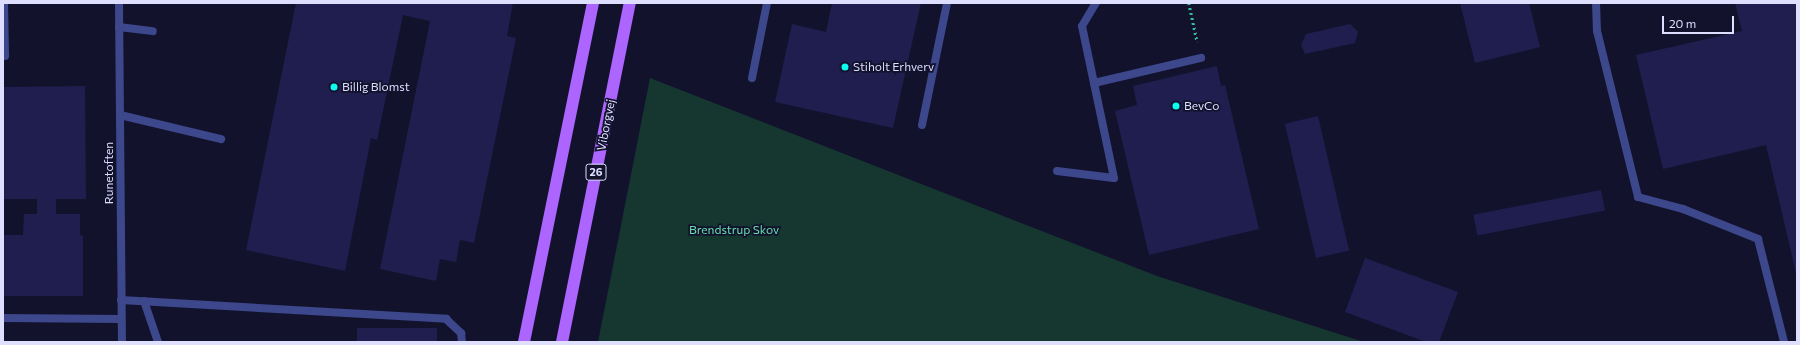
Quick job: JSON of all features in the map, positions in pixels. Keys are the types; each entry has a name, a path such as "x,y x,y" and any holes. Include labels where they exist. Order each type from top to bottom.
{"main road":[{"path":"524,342 593,3"},
{"name":"Viborgvej","path":"562,342 630,3"}],"street":[{"path":"4,3 5,56"},
{"name":"Runetoften","path":"119,3 122,342"},
{"path":"752,78 767,3"},
{"path":"922,124 947,3"},
{"path":"1057,170 1114,178 1082,26 1096,3"},
{"path":"1596,3 1597,31 1638,197 1683,209 1758,239 1784,342"},
{"path":"119,27 152,31"},
{"path":"1094,84 1201,58"},
{"path":"120,115 221,139"},
{"path":"121,300 446,319 461,332 462,342"},
{"path":"144,301 158,342"},
{"path":"3,318 121,319"}],"path":[{"path":"1189,3 1201,58"}],"green space":[{"name":"Brendstrup Skov","path":"650,78 1157,276 1364,342 598,342"}],"building":[{"path":"296,3 513,3 507,36 516,38 474,243 460,240 456,262 440,259 436,281 380,269 430,21 403,15 377,140 371,138 345,271 246,250"},
{"name":"Stiholt Erhverv","path":"832,3 921,3 893,128 775,102 792,24 826,32"},
{"path":"1460,3 1529,3 1540,47 1475,63"},
{"path":"1735,3 1797,3 1797,277 1766,145 1663,169 1636,55 1742,31"},
{"path":"1350,24 1358,32 1355,43 1305,54 1301,45 1306,34"},
{"path":"1217,66 1221,86 1225,85 1259,229 1149,255 1115,111 1137,105 1133,86"},
{"path":"85,86 86,199 56,199 56,214 80,214 80,235 83,236 83,296 3,296 3,235 23,235 24,214 37,214 37,199 3,199 3,87"},
{"path":"1318,116 1349,250 1316,258 1285,124"},
{"path":"1601,190 1605,211 1477,235 1473,215"},
{"path":"1365,258 1458,292 1439,342 1426,342 1345,312"},
{"path":"357,328 437,328 437,342 357,342"}],"place":[{"name":"Stiholt Erhverv","path":"845,67"},
{"name":"Billig Blomst","path":"334,87"},
{"name":"BevCo","path":"1176,106"}]}
